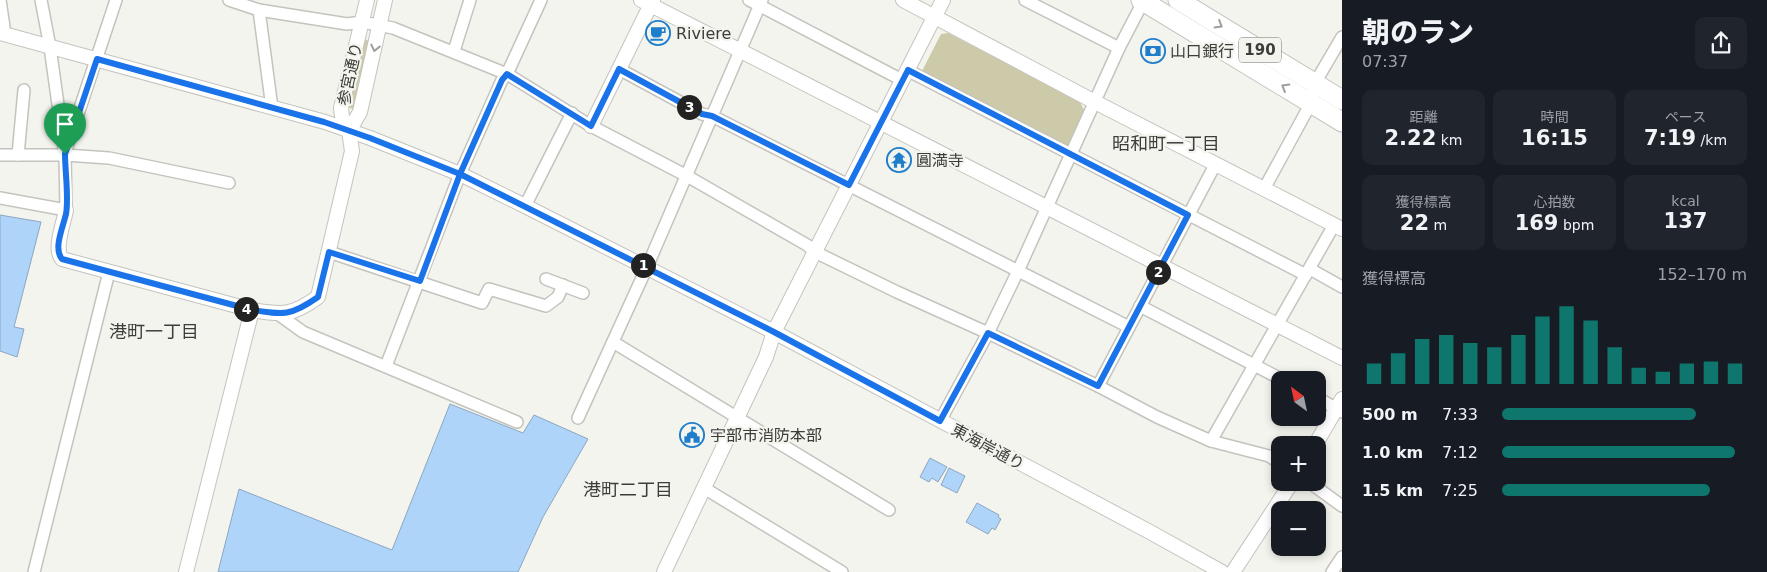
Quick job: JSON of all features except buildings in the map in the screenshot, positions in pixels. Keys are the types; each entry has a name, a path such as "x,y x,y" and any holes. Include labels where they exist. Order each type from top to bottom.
{"highway":[{"name":"190","path":"1142,0 1342,122"},
{"name":"190","path":"1178,0 1342,100"}],"street":[{"path":"0,0 3,34"},
{"path":"41,0 50,46 65,154 66,210 58,248 58,255 62,259 252,310 278,314 302,308 318,297 352,151 349,131"},
{"path":"65,154 116,0"},
{"path":"229,0 259,10 347,24 362,22 393,28 507,74 591,126 687,176 807,245 815,252 1098,386 1157,417 1211,441 1271,457"},
{"name":"参宮通り","path":"349,131 342,118 341,108 367,0"},
{"name":"参宮通り","path":"349,131 360,112 385,0"},
{"path":"454,51 470,0"},
{"path":"386,366 460,174 502,80 507,74 541,0"},
{"path":"903,0 1094,102 1338,227 1308,272 1211,441"},
{"path":"664,572 766,358 774,332 943,0"},
{"path":"1025,0 1118,48"},
{"path":"940,421 988,333 1018,271 1118,48 1142,0"},
{"path":"591,126 619,69 648,2 740,51 1342,358"},
{"path":"578,418 687,176 740,51 757,2 1070,155 1188,215 1342,287"},
{"path":"259,10 272,108"},
{"name":"東海岸通り","path":"3,34 349,131 460,174 774,332 1222,572"},
{"path":"1264,189 1311,103 1315,84 1342,37"},
{"path":"619,69 702,114 712,116 1129,327"},
{"path":"18,155 24,90"},
{"path":"525,206 572,113"},
{"path":"0,155 65,154 109,158 229,183"},
{"path":"1098,386 1215,165"},
{"path":"0,198 66,210"},
{"path":"329,252 482,303 489,289 546,306 558,298 563,285"},
{"path":"34,572 109,272"},
{"path":"546,279 583,293"},
{"path":"1140,306 1271,374"},
{"path":"186,572 252,310"},
{"path":"278,314 303,332 517,422"},
{"path":"613,342 889,510"},
{"path":"1321,436 1340,406 1326,401"},
{"path":"704,488 842,572"},
{"path":"1234,572 1286,491"},
{"path":"1321,491 1342,506"},
{"path":"1332,572 1342,557"}],"shaded area":[{"path":"948,33 1080,102 1084,110 1068,145 1064,147 921,73 941,34"},
{"path":"364,39 370,41 353,109 347,107"}],"water":[{"path":"0,215 41,222 14,327 24,329 17,357 0,351"},
{"path":"450,404 523,433 534,415 588,439 543,517 518,572 218,572 239,489 392,550"},
{"path":"930,458 947,467 938,482 932,478 929,482 920,477"},
{"path":"949,468 965,476 957,493 941,485"},
{"path":"977,503 999,515 998,517 1001,519 995,530 992,528 988,534 966,522"}],"place":[{"name":"Riviere","path":"658,33"},
{"name":"山口銀行","path":"1153,51"},
{"name":"圓満寺","path":"899,160"},
{"name":"宇部市消防本部","path":"692,435"}],"district":[{"name":"昭和町一丁目","path":"1166,143"},
{"name":"港町一丁目","path":"154,331"},
{"name":"港町二丁目","path":"628,489"}],"route":[{"path":"65,154 66,210 58,248 58,255 62,259 252,310 278,314 302,308 318,297 329,252 420,281 460,174 502,80 507,74 591,126 619,69 702,114 712,116 849,185 908,70 1188,215 1098,386 988,333 940,421 774,332 460,174 324,122 97,59 65,154"}]}
